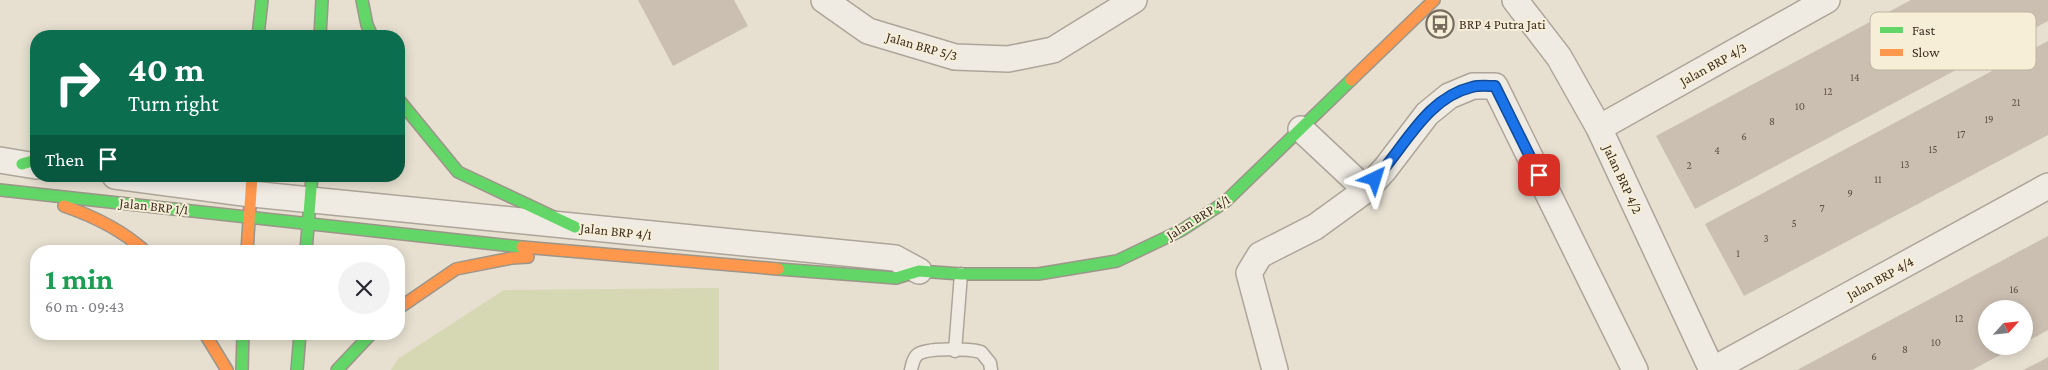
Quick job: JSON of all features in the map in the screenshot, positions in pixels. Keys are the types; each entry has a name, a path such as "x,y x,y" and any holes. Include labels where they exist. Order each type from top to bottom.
{"street":[{"path":"257,30 262,0"},
{"path":"320,30 322,0"},
{"path":"362,0 369,30"},
{"name":"Jalan BRP 5/3","path":"824,0 868,31 955,57 1008,59 1053,50 1134,0"},
{"name":"Jalan BRP 4/1","path":"310,199 580,253 896,278 919,271 961,274 1038,274 1117,261 1182,230 1225,202 1434,0"},
{"name":"Jalan BRP 4/2","path":"1515,0 1559,57 1599,128 1712,370"},
{"name":"Jalan BRP 4/3","path":"1599,128 1827,0"},
{"path":"1275,370 1249,273 1260,255 1315,227 1366,190 1427,114 1449,96 1473,86 1495,86 1635,370"},
{"path":"405,107 458,172 575,227"},
{"path":"1301,129 1366,190"},
{"name":"Jalan BRP 1/1","path":"156,182 251,196"},
{"name":"Jalan BRP 4/4","path":"1712,370 2048,186"},
{"name":"Jalan BRP 1/1","path":"0,190 22,193 251,196 310,199"},
{"path":"22,193 80,210 139,245"},
{"path":"247,245 251,196"},
{"path":"306,245 310,199"},
{"name":"Jalan BRP 4/1","path":"310,199 895,258 919,271"},
{"path":"405,304 456,269 512,258 580,253"},
{"path":"209,340 227,370"},
{"path":"242,370 243,340"},
{"path":"297,370 300,340"},
{"path":"337,370 364,340"}],"lane":[{"path":"955,351 961,274"},
{"path":"911,370 913,361 923,352 929,350 981,352 990,362 991,370"}],"green space":[{"path":"719,288 719,370 391,370 399,358 504,290"}],"building":[{"path":"638,0 734,0 748,26 673,66"},
{"path":"1911,0 2048,0 2048,21 2036,27 2036,12 1888,12"},
{"path":"1870,22 1870,70 1956,70 1695,209 1656,136"},
{"path":"2048,41 2048,135 1744,296 1705,224 1994,70 2036,70 2036,47"},
{"path":"2048,236 2048,330 2033,338 2033,300 1978,300 1978,355 2000,355 1972,370 1797,370"},
{"path":"2048,357 2048,370 2023,370 2039,362"}],"traffic: fast":[{"path":"259,30 262,0"},
{"path":"320,30 322,0"},
{"path":"362,0 369,30"},
{"path":"778,269 896,278 919,271 961,274 1038,274 1117,261 1182,230 1225,202 1351,80"},
{"path":"405,107 458,172 575,227"},
{"path":"22,164 30,162"},
{"path":"306,245 312,182"},
{"path":"0,190 522,247"},
{"path":"242,370 243,340"},
{"path":"297,370 300,340"},
{"path":"337,370 365,340"}],"traffic: slow":[{"path":"1351,80 1434,0"},
{"path":"247,245 252,182"},
{"path":"64,206 107,224 138,245"},
{"path":"522,247 778,269"},
{"path":"405,304 456,269 512,258 528,257"},
{"path":"209,340 227,370"}],"place":[{"name":"BRP 4 Putra Jati","path":"1440,24"}],"route":[{"path":"1375,179 1427,114 1449,96 1473,86 1495,86 1539,175"}]}
